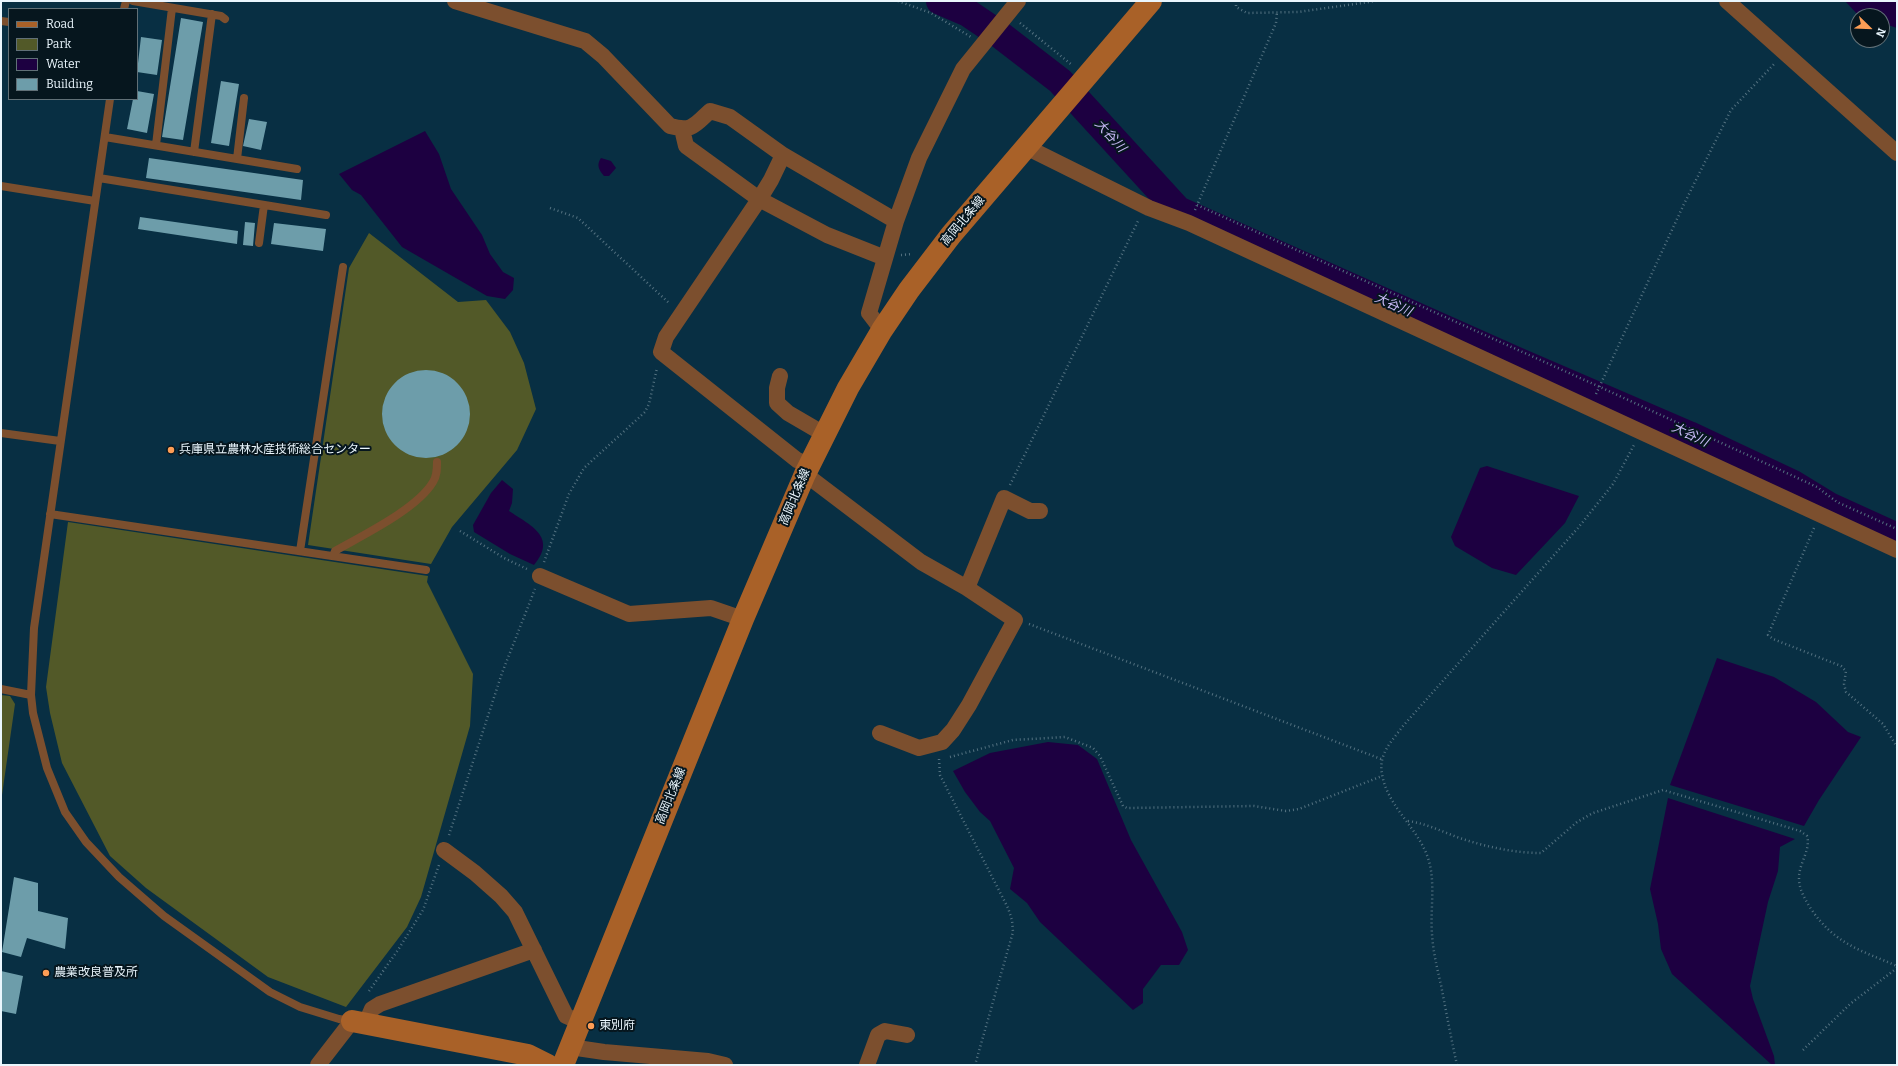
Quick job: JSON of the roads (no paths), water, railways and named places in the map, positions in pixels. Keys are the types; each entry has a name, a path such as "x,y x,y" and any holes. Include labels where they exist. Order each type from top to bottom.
{"main road":[{"name":"高岡北条線","path":"567,1056 743,619 807,469 848,388 882,330 932,259 1061,105 1152,1"},
{"path":"359,1022 528,1055 548,1065"}],"street":[{"path":"455,1 584,41 603,56 670,126 682,129 692,128 710,111 730,117 783,155 896,221"},
{"path":"1727,1 1897,153"},
{"path":"882,330 868,313 896,221 919,158 964,69 1012,7"},
{"path":"682,129 686,146 759,199 827,235 886,255"},
{"path":"1026,147 1145,206 1189,224 1897,550"},
{"path":"783,155 771,180 759,199 666,337 661,352 922,562 967,588 1015,620 969,705 953,730 942,742 919,748 880,733"},
{"path":"780,376 777,388 777,403 788,413 824,434"},
{"path":"967,588 1004,498 1030,510 1040,511"},
{"path":"540,576 629,614 711,608 743,619"},
{"path":"444,850 475,873 501,896 515,912 566,1016 580,1022"},
{"path":"318,1065 372,1009 380,1004 534,950"},
{"path":"867,1065 878,1034 885,1031 907,1034"},
{"path":"567,1056 708,1062 725,1065"}],"lane":[{"path":"133,1 212,14 221,16 225,19"},
{"path":"156,145 172,8"},
{"path":"194,152 212,14"},
{"path":"237,159 244,98"},
{"path":"110,100 34,628 31,695 33,713 47,768 65,812 86,842 118,877 164,916 270,992 300,1007 339,1019 359,1022"},
{"path":"105,137 297,169"},
{"path":"99,178 326,215"},
{"path":"1,186 95,202"},
{"path":"259,243 264,205"},
{"path":"300,551 343,267"},
{"path":"1,433 60,441"},
{"path":"333,556 335,550 374,529 417,501 433,483 436,474 437,462"},
{"path":"50,514 426,570"},
{"path":"1,690 31,695"}],"water":[{"path":"1845,1 1897,1 1897,28 1890,26 1890,8 1852,8"},
{"path":"425,131 439,154 451,189 482,235 490,254 503,272 514,278 513,290 505,299 487,296 402,247 361,195 352,190 339,174"},
{"path":"601,158 611,161 616,168 609,176 604,176 600,170 598,165"},
{"path":"1487,466 1579,496 1565,523 1516,575 1492,568 1455,546 1451,537 1480,468"},
{"path":"502,480 513,489 512,503 509,511 525,521 538,533 542,539 543,547 541,555 534,565 510,554 474,532 473,525 491,493"},
{"path":"1717,658 1774,677 1816,702 1848,732 1861,737 1819,800 1804,826 1670,785"},
{"path":"1048,742 1078,745 1097,759 1131,840 1182,932 1188,950 1179,965 1161,965 1143,989 1143,1003 1133,1010 1040,922 1027,903 1010,889 1014,868 990,821 980,812 965,792 953,771 990,753"},
{"path":"1668,798 1795,839 1780,847 1778,871 1768,902 1750,986 1753,999 1774,1056 1775,1065 1772,1065 1672,974 1661,949 1658,924 1650,889"}],"waterway":[{"name":"大谷川","path":"940,1 968,13 999,34 1060,81 1178,210 1517,361 1689,435 1793,484 1829,506 1897,537"}],"place":[{"name":"兵庫県立農林水産技術総合センター","path":"171,450"},
{"name":"農業改良普及所","path":"46,973"},
{"name":"東別府","path":"591,1026"}]}
